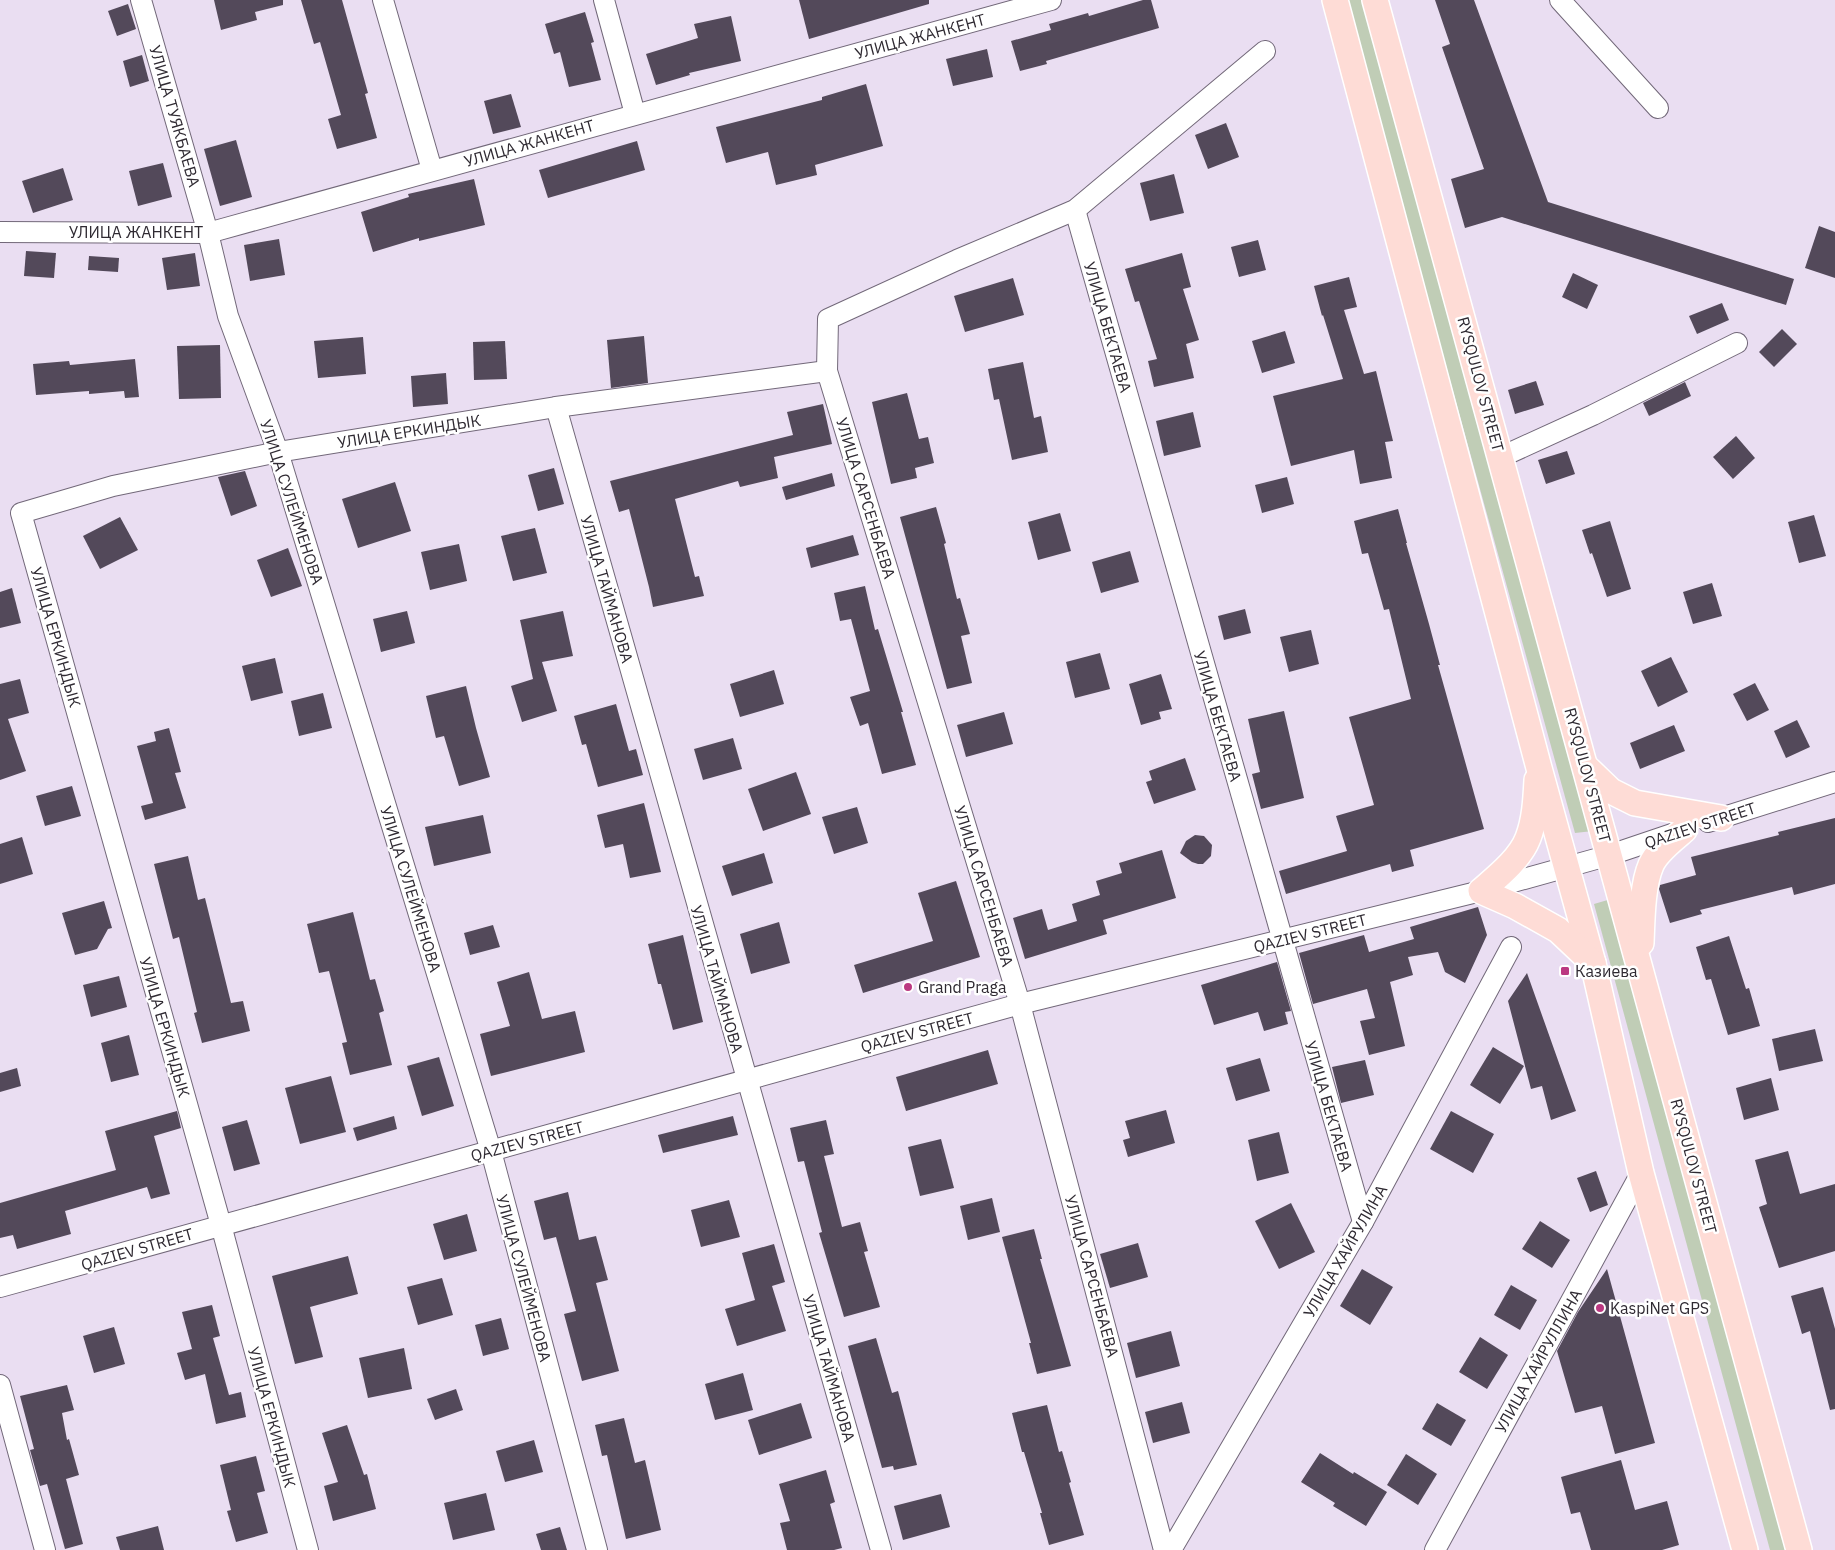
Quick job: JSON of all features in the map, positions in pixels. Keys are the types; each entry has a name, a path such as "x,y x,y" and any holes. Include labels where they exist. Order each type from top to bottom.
{"main road":[{"path":"1335,0 1592,963 1641,1173 1745,1550"},
{"name":"RYSQULOV STREET","path":"1375,0 1799,1550"},
{"path":"1586,767 1611,791 1636,803 1721,818"},
{"path":"1539,768 1535,809 1528,839 1508,868 1481,891 1515,906 1558,930 1592,963"},
{"path":"1639,963 1647,882 1652,863 1666,846 1684,830"}],"street":[{"name":"УЛИЦА ТУЯКБАЕВА","path":"141,0 208,233"},
{"path":"383,0 432,170"},
{"path":"604,0 635,114"},
{"name":"УЛИЦА ЖАНКЕНТ","path":"0,232 208,233 1052,0"},
{"path":"1560,0 1658,108"},
{"path":"1075,210 1265,51"},
{"name":"УЛИЦА САРСЕНБАЕВА","path":"1075,210 957,260 828,319 827,371 1020,1004 1164,1550"},
{"name":"УЛИЦА БЕКТАЕВА","path":"1075,210 1362,1222"},
{"name":"УЛИЦА СУЛЕЙМЕНОВА","path":"208,233 228,316 278,452 491,1151 597,1550"},
{"path":"1501,457 1593,416 1737,343"},
{"name":"УЛИЦА ЕРКИНДЫК","path":"308,1550 221,1225 21,513 113,486 278,452 556,407 827,371"},
{"name":"УЛИЦА ТАЙМАНОВА","path":"556,407 881,1550"},
{"name":"QAZIEV STREET","path":"0,1287 1020,1004 1481,891 1610,855 1835,782"},
{"name":"УЛИЦА ХАЙРУЛИНА","path":"1171,1550 1362,1222 1511,947"},
{"name":"УЛИЦА ХАЙРУЛЛИНА","path":"1436,1550 1641,1173"},
{"path":"0,1385 45,1550"}],"green space":[{"path":"1345,0 1363,0 1593,831 1575,833"},
{"path":"1611,899 1790,1550 1770,1550 1594,904"}],"building":[{"path":"214,0 283,0 283,5 255,12 257,20 221,30"},
{"path":"301,0 342,0 368,93 365,94 377,138 337,149 328,119 341,115 320,42 314,44"},
{"path":"799,0 929,0 929,4 809,39"},
{"path":"1143,0 1151,0 1159,28 1046,61 1047,64 1020,71 1011,41 1051,30 1049,24 1088,13 1089,16"},
{"path":"1435,0 1474,0 1548,202 1794,279 1786,305 1502,217 1465,228 1451,179 1484,169 1442,47 1450,44"},
{"path":"128,4 136,29 117,36 108,11"},
{"path":"585,12 594,42 591,43 601,80 569,87 560,52 554,54 545,24"},
{"path":"731,16 741,61 689,73 690,75 656,85 646,54 698,38 694,24"},
{"path":"987,49 993,77 953,86 946,59"},
{"path":"142,55 149,81 130,87 123,61"},
{"path":"866,84 883,146 815,165 817,175 776,185 768,152 726,163 716,127 822,100 822,97"},
{"path":"511,94 521,127 493,134 484,101"},
{"path":"1226,123 1239,157 1208,169 1195,135"},
{"path":"236,140 252,197 220,206 204,149"},
{"path":"637,141 645,170 548,198 539,170"},
{"path":"163,163 172,197 138,206 129,171"},
{"path":"63,168 73,200 33,213 22,181"},
{"path":"1174,174 1184,213 1150,221 1140,183"},
{"path":"474,179 485,225 419,241 419,238 373,252 361,212 409,197 408,194"},
{"path":"1819,226 1835,232 1835,278 1805,268"},
{"path":"279,239 285,275 250,281 244,245"},
{"path":"1258,240 1266,270 1239,277 1231,247"},
{"path":"26,251 56,253 54,278 24,276"},
{"path":"195,253 200,286 167,290 162,258"},
{"path":"1182,253 1191,287 1183,289 1199,340 1186,344 1194,378 1154,387 1148,361 1157,359 1139,301 1135,302 1125,269"},
{"path":"89,256 119,258 118,272 88,270"},
{"path":"1573,273 1598,285 1587,309 1562,297"},
{"path":"1349,277 1357,307 1344,310 1364,374 1376,371 1393,441 1385,442 1392,478 1360,484 1354,450 1291,466 1273,396 1343,379 1314,286"},
{"path":"1013,278 1024,315 965,332 954,296"},
{"path":"1722,303 1729,320 1697,334 1689,316"},
{"path":"1782,329 1797,344 1774,367 1759,352"},
{"path":"1285,331 1295,363 1262,373 1252,341"},
{"path":"644,336 648,383 611,388 607,340"},
{"path":"363,337 366,374 318,378 314,341"},
{"path":"505,341 507,379 474,380 473,342"},
{"path":"220,345 221,398 179,399 177,346"},
{"path":"135,359 139,397 125,398 124,391 89,394 89,391 36,395 33,364 69,361 70,365"},
{"path":"1023,362 1034,418 1041,416 1048,452 1012,460 999,399 994,400 988,369"},
{"path":"446,373 448,404 413,407 411,376"},
{"path":"1536,381 1544,405 1515,414 1508,390"},
{"path":"1685,382 1691,396 1649,416 1643,403"},
{"path":"907,393 919,439 928,437 934,463 915,468 917,478 891,484 872,402"},
{"path":"823,404 832,444 774,457 778,478 740,487 738,481 675,499 695,577 699,576 704,596 653,607 629,509 619,512 610,481 793,435 787,412"},
{"path":"1193,412 1201,447 1164,456 1156,421"},
{"path":"1736,436 1755,458 1733,479 1713,457"},
{"path":"1567,451 1575,474 1546,484 1538,460"},
{"path":"554,468 564,504 538,511 528,475"},
{"path":"245,471 257,506 231,516 218,477"},
{"path":"832,473 835,486 786,500 782,487"},
{"path":"1287,477 1294,504 1262,513 1255,485"},
{"path":"395,482 411,531 358,548 342,499"},
{"path":"936,507 946,543 944,544 957,599 960,598 970,634 961,636 972,683 947,689 900,517"},
{"path":"1398,509 1440,665 1438,665 1484,829 1410,850 1414,866 1392,872 1390,864 1286,894 1279,871 1347,851 1336,816 1374,805 1349,717 1411,699 1389,609 1384,610 1368,553 1362,554 1354,521"},
{"path":"1060,513 1071,551 1038,560 1028,522"},
{"path":"1814,515 1826,556 1799,563 1788,522"},
{"path":"120,517 138,550 100,569 83,536"},
{"path":"1610,521 1631,589 1607,597 1582,530"},
{"path":"535,528 547,573 513,581 501,536"},
{"path":"853,535 859,555 811,568 806,548"},
{"path":"459,544 467,581 430,590 421,552"},
{"path":"288,548 302,586 271,597 257,560"},
{"path":"1130,551 1139,582 1101,593 1092,562"},
{"path":"1712,583 1722,616 1693,624 1683,592"},
{"path":"865,586 875,630 878,629 903,712 901,712 916,765 882,774 868,723 860,726 850,697 870,691 851,619 840,621 834,593"},
{"path":"12,588 21,623 0,628 0,592"},
{"path":"1245,609 1251,633 1224,640 1218,616"},
{"path":"407,611 415,643 381,652 373,619"},
{"path":"563,611 573,656 542,662 557,711 522,722 511,686 533,679 520,620"},
{"path":"1311,630 1319,664 1289,672 1280,637"},
{"path":"1100,653 1110,689 1075,698 1066,662"},
{"path":"1671,657 1688,692 1658,707 1641,671"},
{"path":"275,658 283,693 251,701 242,666"},
{"path":"774,670 784,704 740,717 730,684"},
{"path":"1161,674 1172,709 1159,712 1161,719 1141,725 1129,684"},
{"path":"20,679 29,713 8,719 26,771 0,780 0,684"},
{"path":"1755,683 1769,710 1747,721 1733,694"},
{"path":"466,686 490,777 459,786 444,736 436,738 426,696"},
{"path":"323,693 332,728 299,736 291,701"},
{"path":"616,704 629,751 636,749 643,775 598,787 586,744 582,745 574,716"},
{"path":"1284,711 1304,798 1261,809 1252,774 1260,772 1248,719"},
{"path":"1004,712 1013,744 966,757 957,725"},
{"path":"1797,720 1810,747 1786,758 1774,731"},
{"path":"1674,725 1685,751 1640,769 1630,743"},
{"path":"169,728 181,772 175,773 186,808 145,820 141,806 153,803 137,746 156,741 154,732"},
{"path":"733,738 742,769 703,780 694,749"},
{"path":"1185,758 1196,790 1154,804 1146,782 1152,780 1149,771"},
{"path":"796,772 811,814 763,831 748,789"},
{"path":"72,786 81,816 45,826 36,796"},
{"path":"644,803 661,872 630,878 623,844 605,848 597,815"},
{"path":"857,807 868,843 834,854 822,817"},
{"path":"483,815 491,853 434,866 425,827"},
{"path":"1835,818 1835,884 1794,895 1792,887 1700,910 1702,914 1670,923 1659,889 1660,885 1696,875 1691,857 1779,835 1778,832"},
{"path":"1195,835 1204,836 1212,845 1211,856 1203,864 1192,862 1180,853 1186,841"},
{"path":"22,837 33,874 0,884 0,844"},
{"path":"1162,850 1176,898 1103,920 1107,934 1025,959 1013,918 1042,909 1048,930 1077,921 1072,904 1100,895 1096,881 1122,873 1119,863"},
{"path":"764,853 773,883 732,896 722,866"},
{"path":"188,856 198,900 205,898 231,1003 243,1001 250,1031 202,1043 194,1013 197,1012 179,937 173,939 154,864"},
{"path":"956,881 980,957 863,993 854,965 933,941 918,893"},
{"path":"104,901 112,928 108,929 97,949 75,955 62,913"},
{"path":"1478,907 1487,935 1465,983 1445,972 1438,952 1408,957 1413,975 1390,982 1405,1046 1369,1055 1360,1021 1375,1018 1367,989 1313,1004 1299,953 1364,935 1369,952 1414,939 1410,927"},
{"path":"353,912 370,980 375,979 384,1011 379,1013 392,1065 350,1075 342,1043 347,1042 329,971 319,973 307,924"},
{"path":"779,922 790,963 751,974 740,934"},
{"path":"493,925 500,947 470,955 464,933"},
{"path":"683,935 703,1022 673,1030 661,984 658,984 648,944"},
{"path":"1729,936 1746,989 1749,988 1760,1026 1728,1035 1711,979 1706,980 1696,947"},
{"path":"1277,962 1291,1011 1285,1012 1288,1024 1264,1031 1258,1012 1214,1025 1201,985"},
{"path":"529,972 542,1019 575,1011 585,1052 491,1076 480,1034 510,1026 497,982"},
{"path":"1527,973 1576,1111 1551,1120 1542,1086 1531,1089 1508,1001"},
{"path":"119,976 127,1007 91,1017 83,985"},
{"path":"1815,1029 1823,1061 1779,1071 1772,1039"},
{"path":"129,1035 139,1075 111,1082 101,1043"},
{"path":"1493,1047 1524,1066 1500,1104 1470,1085"},
{"path":"988,1050 998,1084 906,1111 896,1077"},
{"path":"439,1057 454,1106 422,1116 407,1066"},
{"path":"1260,1058 1270,1091 1236,1101 1226,1068"},
{"path":"1365,1060 1374,1095 1341,1103 1332,1067"},
{"path":"17,1068 21,1086 0,1092 0,1073"},
{"path":"331,1076 346,1132 300,1144 285,1088"},
{"path":"1771,1078 1779,1110 1744,1120 1736,1088"},
{"path":"1166,1110 1175,1143 1128,1157 1123,1140 1130,1138 1125,1121"},
{"path":"177,1111 181,1128 154,1136 170,1194 151,1199 147,1187 65,1211 71,1234 17,1249 13,1235 0,1238 0,1203 116,1170 105,1131"},
{"path":"1451,1111 1494,1134 1473,1173 1430,1149"},
{"path":"394,1116 397,1129 357,1141 353,1128"},
{"path":"733,1116 738,1135 663,1153 658,1135"},
{"path":"247,1120 260,1164 234,1171 222,1127"},
{"path":"826,1120 834,1154 824,1156 842,1227 860,1222 868,1251 864,1252 880,1307 844,1317 819,1233 822,1232 804,1161 798,1162 790,1128"},
{"path":"1279,1132 1289,1173 1257,1181 1248,1140"},
{"path":"941,1139 954,1188 920,1196 908,1147"},
{"path":"1788,1151 1800,1194 1835,1184 1835,1251 1779,1268 1759,1207 1767,1204 1755,1160"},
{"path":"1596,1171 1608,1205 1590,1212 1577,1178"},
{"path":"568,1192 579,1240 596,1236 608,1280 596,1283 619,1371 582,1381 564,1314 576,1311 556,1237 544,1240 534,1201"},
{"path":"992,1198 1000,1232 968,1240 960,1206"},
{"path":"729,1200 740,1237 701,1247 691,1210"},
{"path":"1291,1203 1315,1252 1279,1269 1255,1221"},
{"path":"467,1214 477,1251 444,1260 433,1224"},
{"path":"1540,1221 1570,1240 1552,1268 1522,1249"},
{"path":"1034,1229 1042,1259 1040,1259 1071,1366 1037,1374 1029,1343 1031,1343 1002,1237"},
{"path":"1138,1243 1148,1277 1110,1288 1100,1254"},
{"path":"774,1244 785,1282 772,1286 786,1331 737,1346 725,1309 755,1300 742,1253"},
{"path":"348,1256 358,1294 310,1307 323,1357 295,1364 272,1276"},
{"path":"1362,1269 1393,1287 1370,1325 1340,1306"},
{"name":"KaspiNet GPS","path":"1607,1269 1655,1443 1615,1454 1602,1406 1575,1413 1557,1351 1578,1312"},
{"path":"442,1278 453,1315 418,1325 407,1287"},
{"path":"1511,1285 1537,1300 1520,1330 1494,1315"},
{"path":"1823,1287 1835,1329 1835,1409 1830,1410 1810,1331 1802,1334 1791,1296"},
{"path":"212,1305 220,1336 213,1338 229,1395 241,1392 246,1417 216,1424 205,1374 185,1380 177,1353 192,1349 182,1312"},
{"path":"501,1318 509,1349 483,1356 475,1325"},
{"path":"114,1327 125,1364 94,1373 83,1336"},
{"path":"1171,1331 1180,1366 1136,1378 1127,1343"},
{"path":"1480,1337 1508,1355 1487,1389 1459,1372"},
{"path":"876,1338 892,1393 898,1391 917,1465 894,1470 893,1466 882,1468 848,1346"},
{"path":"404,1348 412,1389 368,1398 359,1358"},
{"path":"743,1373 753,1410 715,1420 705,1384"},
{"path":"67,1385 74,1410 62,1413 67,1440 69,1439 79,1475 66,1479 83,1544 65,1549 47,1484 40,1486 30,1450 34,1449 20,1396"},
{"path":"456,1389 463,1410 435,1420 427,1399"},
{"path":"1182,1402 1190,1433 1153,1443 1145,1412"},
{"path":"801,1403 812,1438 759,1455 748,1420"},
{"path":"1437,1403 1466,1420 1451,1446 1422,1429"},
{"path":"1047,1405 1059,1452 1062,1451 1071,1482 1069,1483 1084,1535 1049,1545 1040,1513 1042,1513 1024,1452 1022,1452 1012,1413"},
{"path":"624,1418 635,1463 645,1460 661,1530 626,1539 607,1455 602,1456 595,1425"},
{"path":"347,1425 364,1475 367,1474 376,1509 333,1521 324,1486 338,1482 322,1433"},
{"path":"534,1440 543,1472 505,1482 496,1451"},
{"path":"1320,1453 1353,1474 1354,1472 1387,1492 1366,1526 1333,1506 1335,1503 1301,1482"},
{"path":"1406,1454 1437,1474 1418,1505 1387,1485"},
{"path":"256,1456 265,1491 257,1493 268,1533 236,1542 227,1511 231,1510 220,1465"},
{"path":"1621,1460 1635,1510 1667,1501 1679,1545 1662,1550 1591,1550 1580,1512 1571,1514 1561,1477"},
{"path":"826,1470 835,1502 830,1504 842,1548 834,1550 787,1550 780,1523 790,1521 779,1484"},
{"path":"486,1493 495,1530 453,1540 444,1503"},
{"path":"941,1494 950,1527 903,1540 894,1506"},
{"path":"158,1526 164,1550 120,1550 116,1537"},
{"path":"560,1527 567,1550 541,1550 536,1534"}],"place":[{"name":"Казиева","path":"1565,971"},
{"name":"Grand Praga","path":"908,987"},
{"name":"KaspiNet GPS","path":"1600,1308"}]}
